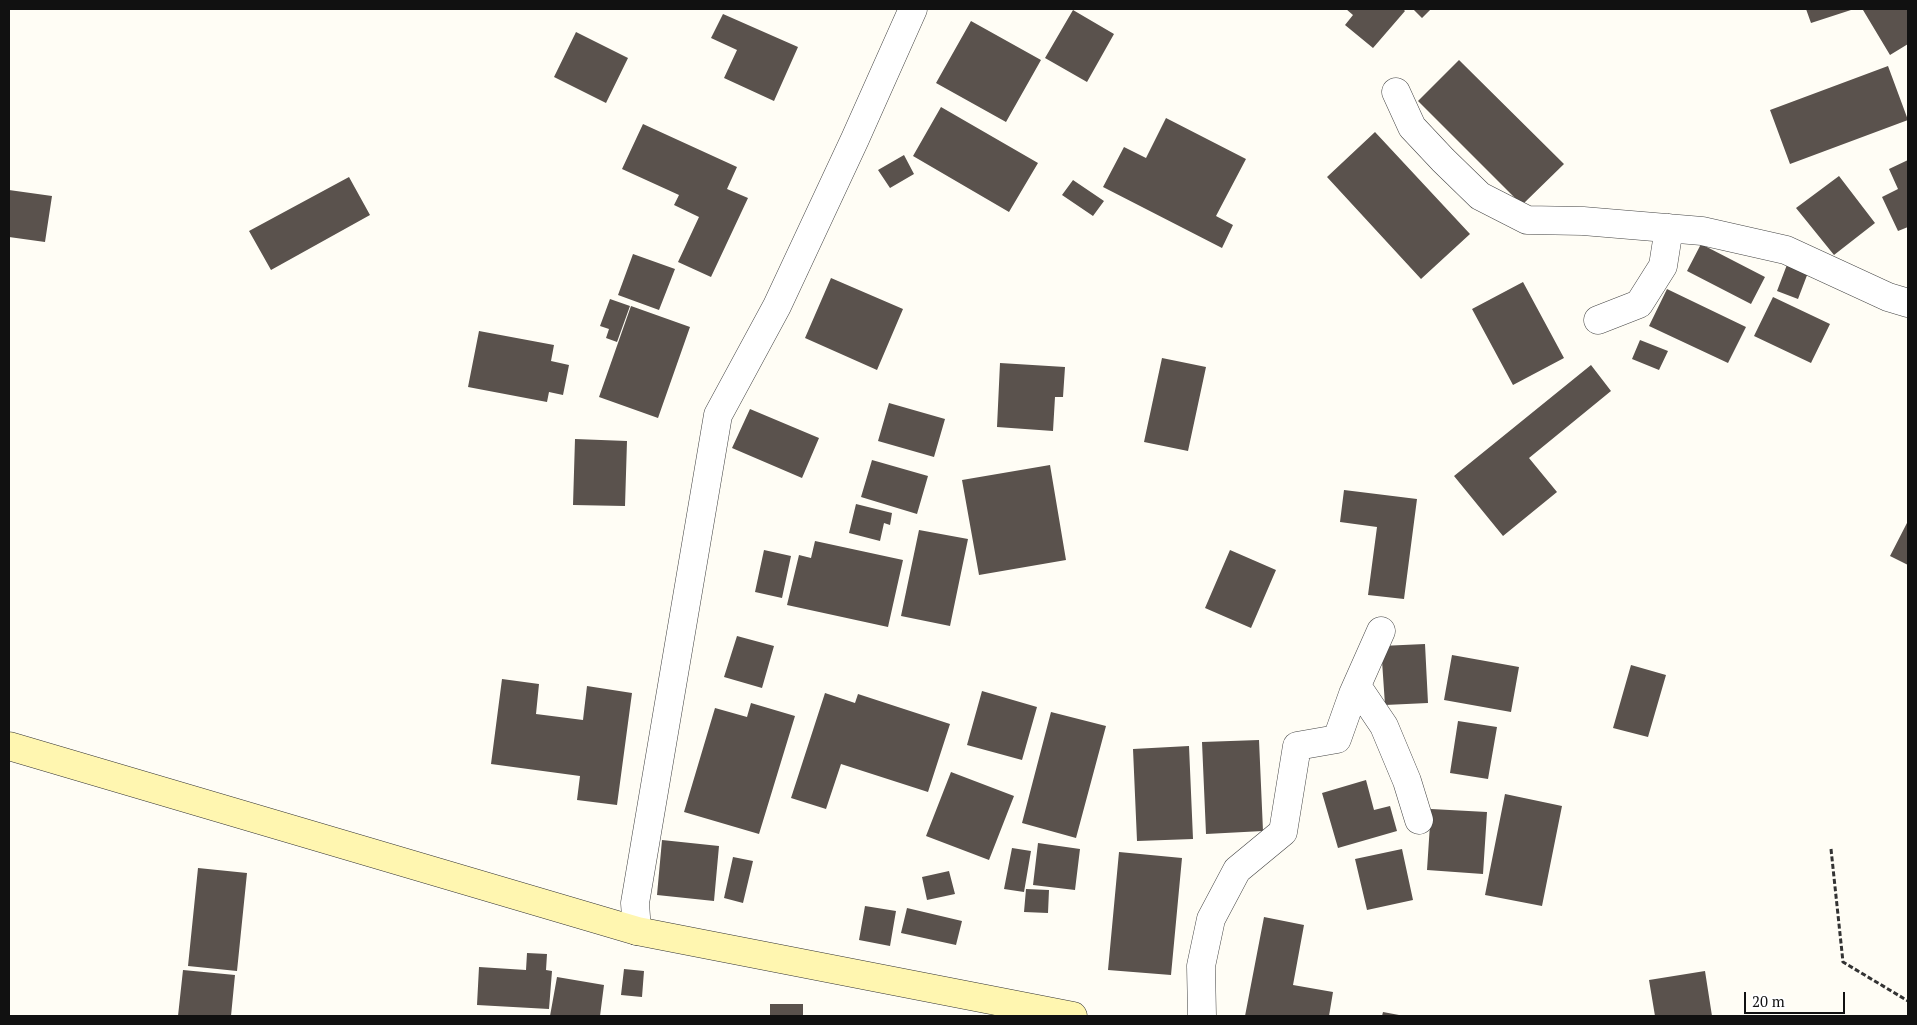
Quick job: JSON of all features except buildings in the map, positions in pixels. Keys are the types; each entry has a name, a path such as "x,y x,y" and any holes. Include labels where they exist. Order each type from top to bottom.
{"street":[{"path":"636,931 635,903 718,416 777,306 855,140 913,9"},
{"path":"1396,92 1412,126 1443,160 1480,196 1527,220 1583,221 1702,230 1786,250 1888,297 1908,303"},
{"path":"1598,320 1639,304 1663,266 1669,228"},
{"path":"1202,1016 1201,966 1211,919 1237,870 1283,832 1297,746 1337,739 1356,686 1381,631"},
{"path":"1356,686 1384,726 1407,781 1419,820"},
{"path":"9,746 636,931 1073,1016"}],"path":[{"path":"1831,849 1843,962 1908,1000"}]}
